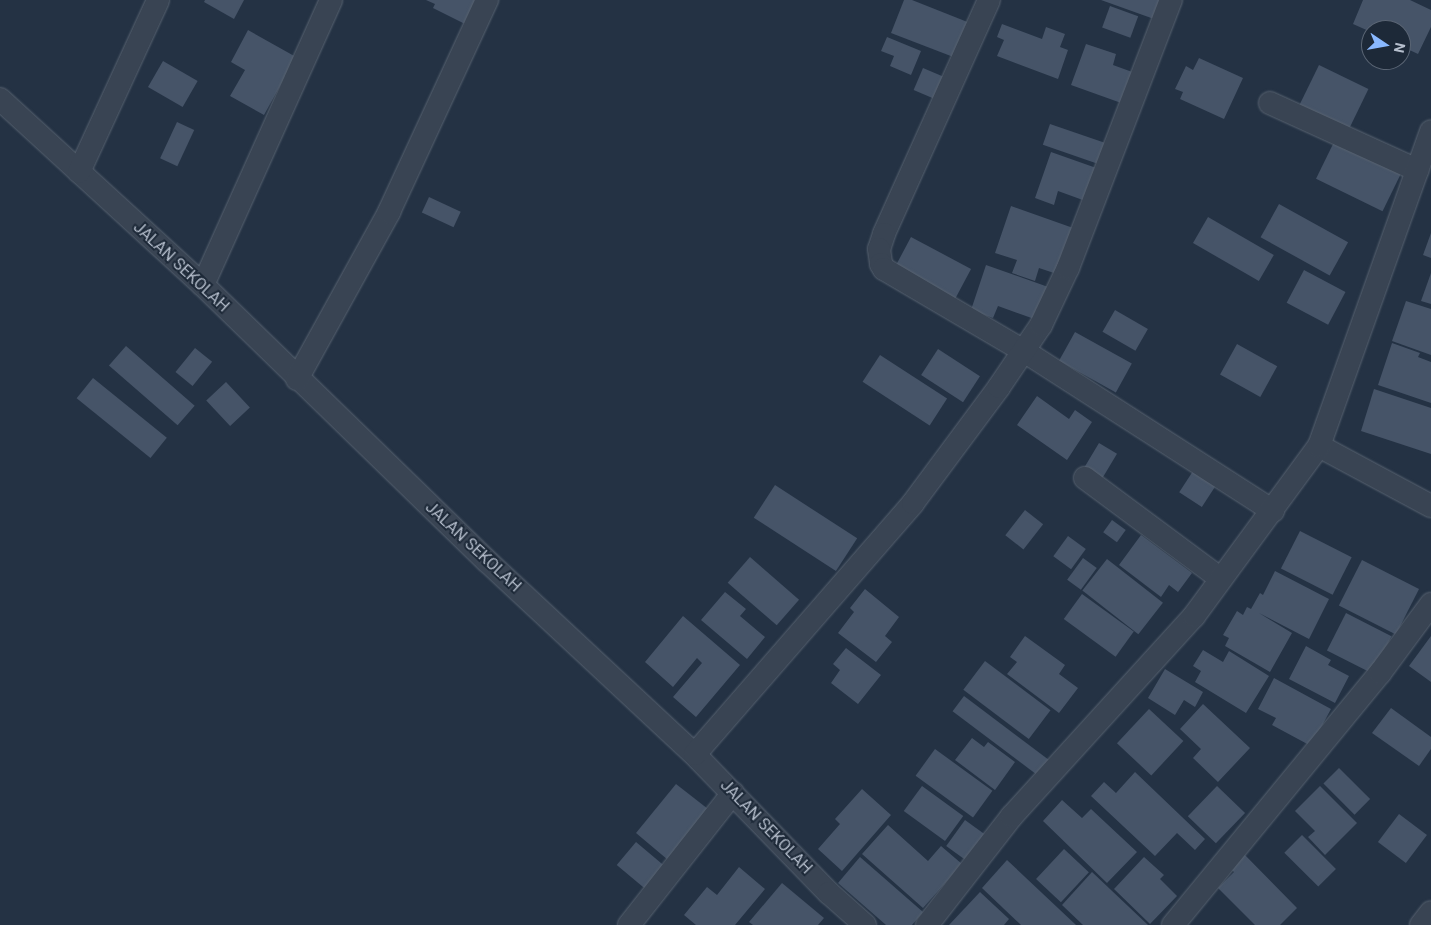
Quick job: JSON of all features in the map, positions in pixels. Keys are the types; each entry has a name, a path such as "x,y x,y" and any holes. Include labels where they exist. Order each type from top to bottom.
{"street":[{"path":"79,172 158,0"},
{"path":"203,285 331,0"},
{"path":"297,379 389,212 487,0"},
{"path":"989,0 884,234 878,256 884,269 1024,351 1273,510"},
{"path":"695,754 913,503 1024,351 1050,312 1171,0"},
{"name":"JALAN SEKOLAH","path":"0,99 203,285 297,379 487,561 695,754 830,893 865,925"},
{"path":"1270,103 1417,170"},
{"path":"927,925 1012,816 1194,616 1319,446 1431,131"},
{"path":"1319,446 1431,506"},
{"path":"1085,478 1221,579"},
{"path":"1173,925 1380,673 1431,604"},
{"path":"628,925 733,793"},
{"path":"1421,925 1431,912"}],"building":[{"path":"205,0 244,0 234,19 204,2"},
{"path":"426,0 480,0 467,25 433,8 435,4"},
{"path":"904,0 912,0 970,23 956,58 891,33"},
{"path":"1101,0 1161,0 1154,19"},
{"path":"1363,0 1410,0 1431,10 1431,27 1418,54 1411,51 1411,20 1361,20 1361,28 1353,24"},
{"path":"1110,6 1138,16 1130,38 1102,28"},
{"path":"1002,24 1042,39 1046,27 1065,34 1060,47 1068,50 1058,79 997,56 1004,40 997,37"},
{"path":"248,30 296,57 264,115 230,96 245,70 231,62"},
{"path":"887,37 921,51 911,75 890,66 894,56 881,51"},
{"path":"1086,44 1116,54 1113,65 1135,73 1124,104 1071,85"},
{"path":"1199,58 1243,78 1224,119 1180,99 1183,92 1175,89 1186,66 1193,70"},
{"path":"163,61 198,81 183,107 148,87"},
{"path":"1319,65 1368,89 1346,135 1297,111"},
{"path":"923,68 944,77 935,99 914,90"},
{"path":"177,122 194,130 177,166 160,158"},
{"path":"1050,124 1111,145 1103,166 1043,145"},
{"path":"1334,142 1401,174 1383,211 1316,179"},
{"path":"1051,152 1102,170 1091,203 1058,191 1054,205 1035,198"},
{"path":"429,197 461,212 454,227 422,212"},
{"path":"1279,204 1348,242 1330,276 1261,237"},
{"path":"1011,206 1076,229 1060,275 1039,268 1035,281 1012,273 1017,260 995,253"},
{"path":"1208,217 1274,255 1259,281 1193,243"},
{"path":"1431,233 1431,258 1423,255"},
{"path":"911,237 971,269 955,299 895,267"},
{"path":"986,265 1051,288 1040,321 998,306 993,318 971,310"},
{"path":"1304,270 1345,292 1328,325 1287,303"},
{"path":"1431,273 1431,304 1421,301"},
{"path":"1406,301 1431,309 1431,355 1392,341"},
{"path":"1115,310 1148,329 1135,351 1102,332"},
{"path":"1075,332 1132,364 1116,392 1059,361"},
{"path":"1392,343 1420,353 1418,357 1431,362 1431,403 1378,385"},
{"path":"1237,344 1277,366 1260,397 1220,375"},
{"path":"126,346 195,406 178,425 109,366"},
{"path":"195,348 212,362 193,386 175,372"},
{"path":"938,349 980,376 963,402 921,375"},
{"path":"880,355 947,399 930,425 863,382"},
{"path":"93,378 167,438 150,458 77,398"},
{"path":"226,382 250,408 230,426 206,400"},
{"path":"1374,389 1431,408 1431,454 1361,431"},
{"path":"1037,396 1069,419 1075,410 1092,422 1067,460 1017,425"},
{"path":"1099,443 1117,454 1102,480 1084,469"},
{"path":"1195,468 1218,483 1202,507 1179,492"},
{"path":"775,485 857,538 836,571 754,518"},
{"path":"1025,510 1043,524 1023,549 1005,535"},
{"path":"1112,520 1126,530 1117,542 1103,532"},
{"path":"1300,531 1352,557 1333,595 1281,568"},
{"path":"1141,535 1192,573 1178,592 1169,585 1161,597 1119,565"},
{"path":"1068,536 1086,549 1071,569 1053,556"},
{"path":"750,557 799,600 777,625 728,583"},
{"path":"1083,558 1097,568 1081,590 1067,580"},
{"path":"1107,559 1163,603 1138,634 1082,591"},
{"path":"1362,560 1419,589 1396,634 1339,605"},
{"path":"1275,571 1329,599 1309,639 1259,613 1292,633 1270,672 1225,646 1229,638 1223,635 1237,611 1243,615 1247,607 1251,609 1260,593 1263,595"},
{"path":"865,589 899,617 885,636 892,642 876,662 838,633 854,612 850,608"},
{"path":"725,592 746,609 740,616 765,637 747,659 701,620"},
{"path":"1082,594 1134,632 1116,657 1064,619"},
{"path":"1346,613 1391,636 1372,674 1327,650"},
{"path":"683,616 740,665 696,717 673,697 702,663 697,658 673,687 645,662"},
{"path":"1025,636 1065,665 1059,674 1078,688 1059,713 1007,674 1017,662 1010,657"},
{"path":"1431,636 1431,682 1409,666"},
{"path":"1306,646 1331,660 1328,665 1349,676 1335,703 1289,679"},
{"path":"846,648 881,675 858,704 831,683 840,670 833,664"},
{"path":"1203,650 1223,662 1229,651 1269,676 1246,713 1195,682 1201,671 1193,666"},
{"path":"985,661 1050,710 1029,739 963,690"},
{"path":"1165,669 1203,692 1195,707 1184,700 1175,715 1148,698"},
{"path":"1274,678 1331,709 1311,746 1272,725 1276,718 1258,709"},
{"path":"964,696 1049,760 1037,775 953,711"},
{"path":"1203,704 1250,748 1218,782 1193,758 1201,749 1180,729"},
{"path":"1391,708 1431,737 1431,749 1419,766 1372,733"},
{"path":"1149,709 1183,741 1151,775 1117,743"},
{"path":"972,738 984,747 988,742 1015,762 995,790 955,760"},
{"path":"935,749 992,791 973,817 916,776"},
{"path":"1339,768 1370,799 1355,815 1323,784"},
{"path":"1135,772 1205,839 1195,850 1177,833 1155,856 1091,796 1104,782 1116,793"},
{"path":"676,784 708,809 674,865 636,833"},
{"path":"922,786 963,816 945,841 904,811"},
{"path":"1217,786 1245,813 1216,843 1188,816"},
{"path":"1320,786 1357,823 1325,855 1308,837 1315,831 1295,811"},
{"path":"862,789 891,815 842,871 818,849 840,824 835,819"},
{"path":"1062,800 1082,818 1091,809 1137,852 1107,883 1043,821"},
{"path":"1399,814 1427,835 1406,863 1378,842"},
{"path":"965,820 986,835 967,861 946,846"},
{"path":"888,825 928,861 941,846 962,864 923,908 862,854"},
{"path":"1302,835 1336,869 1318,887 1284,853"},
{"path":"636,842 669,870 650,893 617,865"},
{"path":"1064,849 1089,872 1061,902 1036,879"},
{"path":"1241,851 1297,908 1280,925 1255,925 1218,888 1234,872 1227,865"},
{"path":"860,857 923,912 912,925 886,925 838,883"},
{"path":"1144,857 1164,875 1160,879 1177,896 1150,924 1114,889"},
{"path":"1007,860 1076,925 1021,925 982,888"},
{"path":"739,867 765,889 735,925 696,925 684,915 707,887 717,895"},
{"path":"1092,872 1148,925 1083,925 1062,905"},
{"path":"782,883 824,918 818,925 753,925 749,922"},
{"path":"980,892 1009,919 1004,925 949,925"}]}
